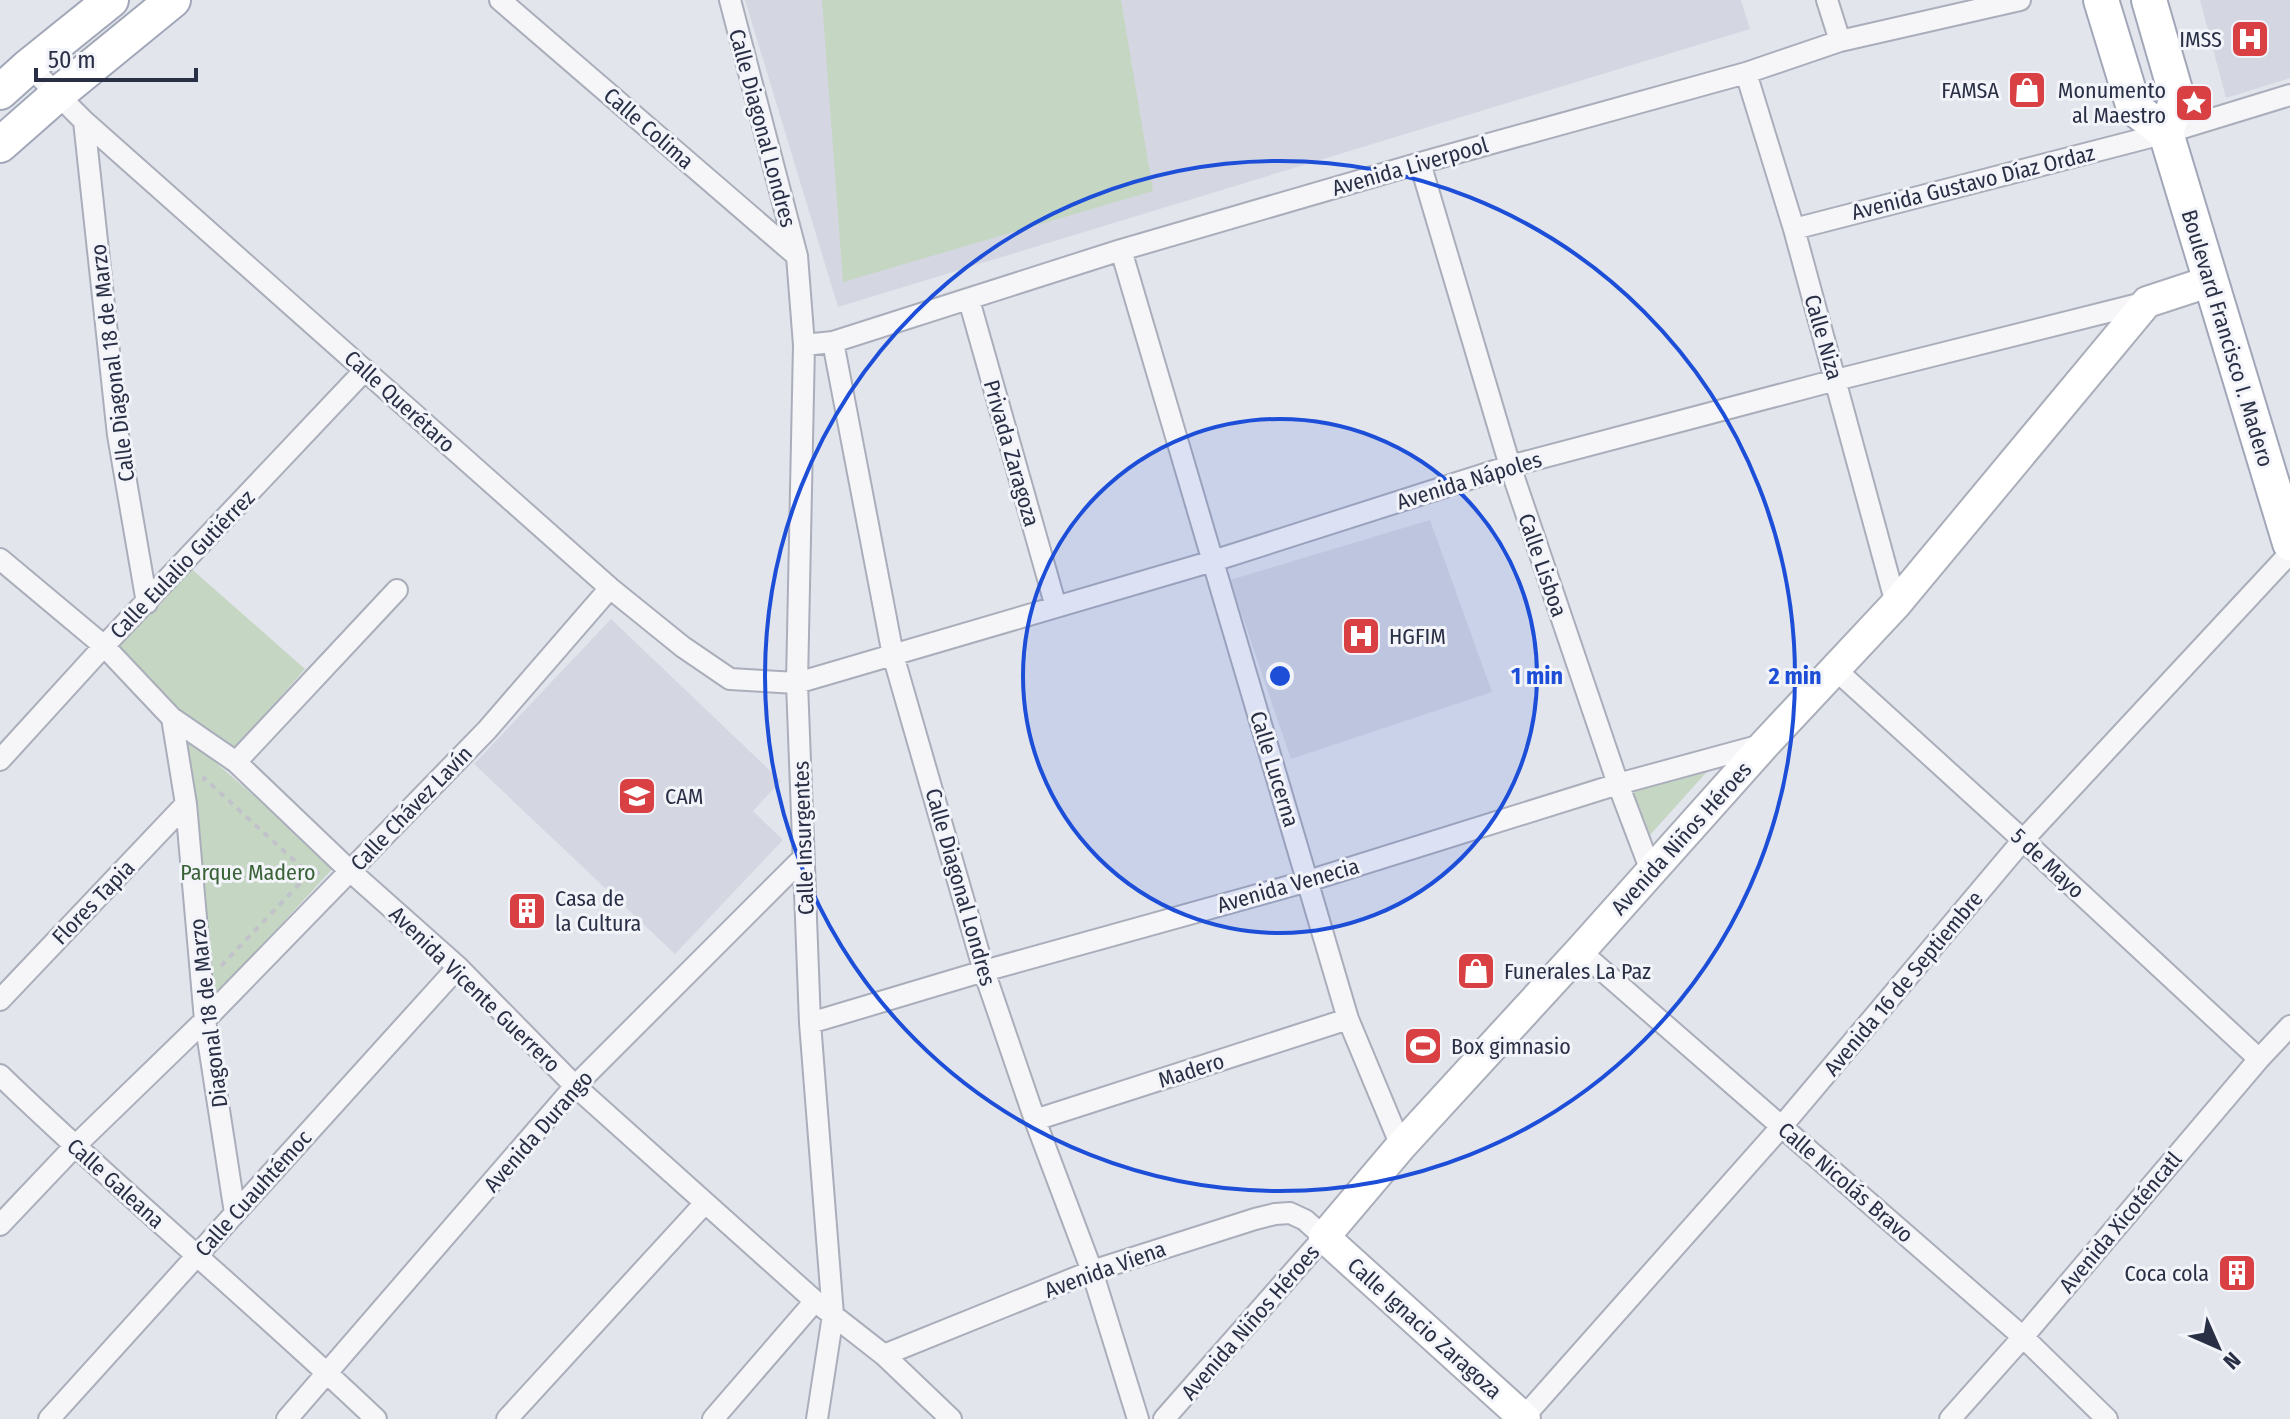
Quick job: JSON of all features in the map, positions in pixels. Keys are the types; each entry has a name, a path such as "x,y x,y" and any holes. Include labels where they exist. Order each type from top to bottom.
{"main road":[{"path":"0,92 111,0"},
{"path":"0,145 173,0"},
{"path":"2101,0 2134,108 2166,133 2177,97 2149,0"},
{"name":"Boulevard Francisco I. Madero","path":"2166,133 2283,498 2290,543"}],"street":[{"name":"Calle Colima","path":"500,0 797,256"},
{"name":"Calle Diagonal Londres","path":"730,0 797,256"},
{"path":"1827,0 1840,41"},
{"name":"Avenida Liverpool","path":"804,345 833,342 1121,250 1746,73 1840,41 2020,0"},
{"name":"Calle Querétaro","path":"29,66 84,121 610,588 683,647 730,679 797,683"},
{"name":"Calle Niza","path":"1746,73 1794,229 1896,604"},
{"name":"Avenida Gustavo Díaz Ordaz","path":"1794,229 2166,133 2290,95"},
{"name":"Calle Diagonal 18 de Marzo","path":"84,121 118,435 147,603"},
{"name":"Calle Lisboa","path":"1420,163 1510,466 1618,784 1651,871"},
{"name":"Calle Lucerna","path":"1121,250 1348,1019 1401,1146"},
{"name":"Calle Insurgentes","path":"797,256 804,345 797,683 810,1023 833,1315 817,1419"},
{"path":"2147,302 2211,281"},
{"name":"Privada Zaragoza","path":"969,300 1056,607"},
{"name":"Avenida Nápoles","path":"797,683 1213,561 1510,466 2147,302"},
{"name":"Avenida Niños Héroes","path":"1164,1419 1401,1146 1896,604 2147,302"},
{"name":"Calle Diagonal Londres","path":"833,342 893,655 984,971 1035,1120 1092,1271 1138,1419"},
{"name":"Calle Eulalio Gutiérrez","path":"0,760 365,370"},
{"name":"Avenida 16 de Septiembre","path":"1523,1419 1782,1126 2023,840 2290,553"},
{"name":"Avenida Vicente Guerrero","path":"0,559 104,646 172,718 236,762 350,871 458,967 575,1086 815,1301 884,1355 951,1419"},
{"name":"Calle Chávez Lavín","path":"0,1225 487,730 610,588"},
{"path":"236,762 397,590"},
{"name":"5 de Mayo","path":"1836,670 2259,1059"},
{"name":"Diagonal 18 de Marzo","path":"172,718 195,799 205,1020 235,1213"},
{"name":"Avenida Venecia","path":"810,1023 1308,881 1618,784 1765,744"},
{"name":"Flores Tapia","path":"0,1000 195,799"},
{"name":"Avenida Durango","path":"287,1419 575,1086 803,858"},
{"name":"Calle Nicolás Bravo","path":"1580,951 2023,1337 2107,1419"},
{"name":"Calle Cuauhtémoc","path":"49,1419 458,967"},
{"name":"Madero","path":"1035,1120 1348,1019"},
{"name":"Avenida Xicoténcatl","path":"1950,1419 2290,1026"},
{"name":"Calle Galeana","path":"0,1075 74,1147 376,1419"},
{"path":"507,1419 705,1203"},
{"name":"Avenida Viena","path":"884,1355 1092,1271 1275,1214 1290,1213 1305,1220 1324,1237"},
{"name":"Calle Ignacio Zaragoza","path":"1324,1237 1523,1419"},
{"path":"713,1419 815,1301"}],"path":[{"path":"195,799 204,778 309,874 217,971"}],"shaded area":[{"path":"745,0 1741,0 1750,29 838,307"},
{"name":"IMSS","path":"2200,0 2290,0 2290,78 2226,98"},
{"name":"HGFIM","path":"1430,520 1492,692 1291,759 1230,580"},
{"name":"CAM","path":"611,619 781,781 753,811 783,840 675,954 474,764"}],"green space":[{"path":"822,0 1121,0 1153,191 843,282"},
{"path":"188,566 305,669 232,752 176,710 111,639"},
{"name":"Parque Madero","path":"177,729 335,866 197,1016"},
{"path":"1713,765 1650,835 1632,788"}],"place":[{"name":"IMSS","path":"2250,39"},
{"name":"FAMSA","path":"2027,90"},
{"name":"Monumento al Maestro","path":"2194,103"},
{"name":"HGFIM","path":"1361,636"},
{"name":"CAM","path":"637,796"},
{"name":"Casa de la Cultura","path":"527,911"},
{"name":"Funerales La Paz","path":"1476,971"},
{"name":"Box gimnasio","path":"1423,1046"},
{"name":"Coca cola","path":"2237,1273"}]}
